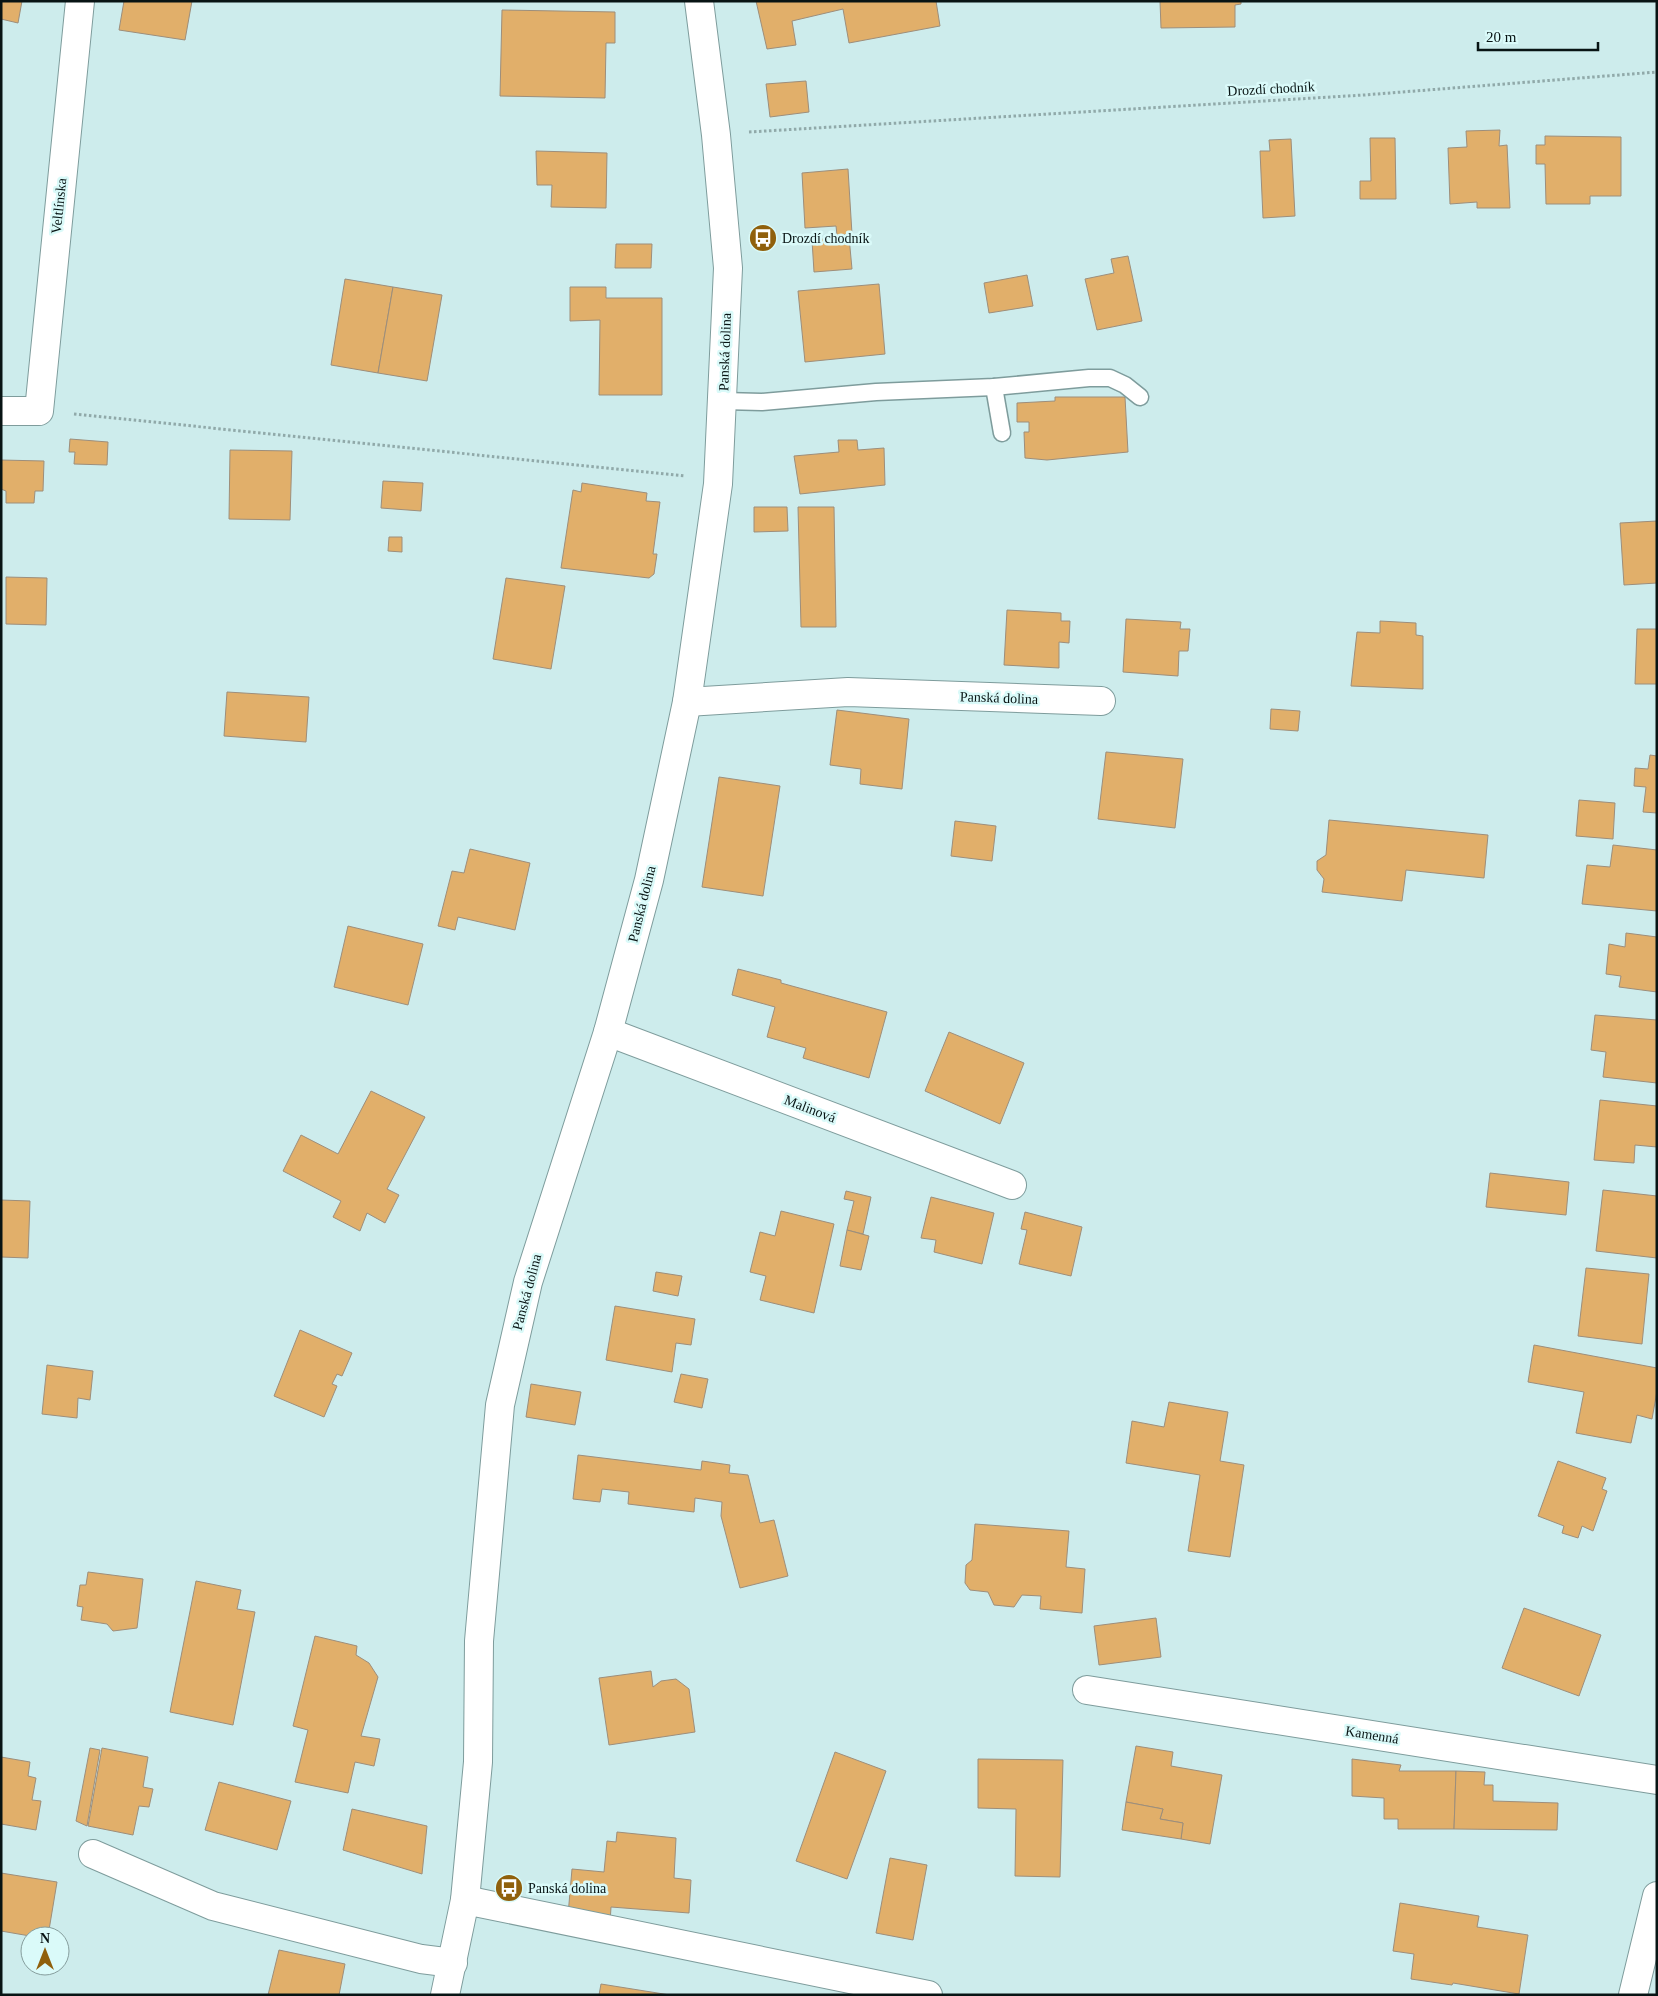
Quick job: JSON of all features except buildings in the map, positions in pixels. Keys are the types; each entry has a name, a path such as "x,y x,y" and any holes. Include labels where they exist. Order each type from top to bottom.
{"street":[{"name":"Veltlínska","path":"39,411 80,1"},
{"name":"Panská dolina","path":"445,1995 465,1900 478,1762 479,1641 500,1405 528,1282 608,1032 649,880 687,702 718,484 728,268 716,134 699,1"},
{"path":"1,411 39,411"},
{"name":"Panská dolina","path":"687,702 848,692 1101,701"},
{"name":"Malinová","path":"608,1032 1012,1185"},
{"name":"Kamenná","path":"1087,1690 1657,1780"},
{"path":"93,1854 214,1906 421,1959 453,1963"},
{"path":"1633,1995 1657,1896"},
{"path":"465,1900 928,1995"}],"lane":[{"path":"723,401 762,402 876,392 994,387 1089,378 1110,378 1125,385 1140,397"},
{"path":"994,387 1002,433"}],"path":[{"name":"Drozdí chodník","path":"716,134 1364,95 1657,72"},
{"path":"39,411 689,476 718,484"}],"place":[{"name":"Drozdí chodník","path":"763,238"},
{"name":"Panská dolina","path":"509,1888"}]}
